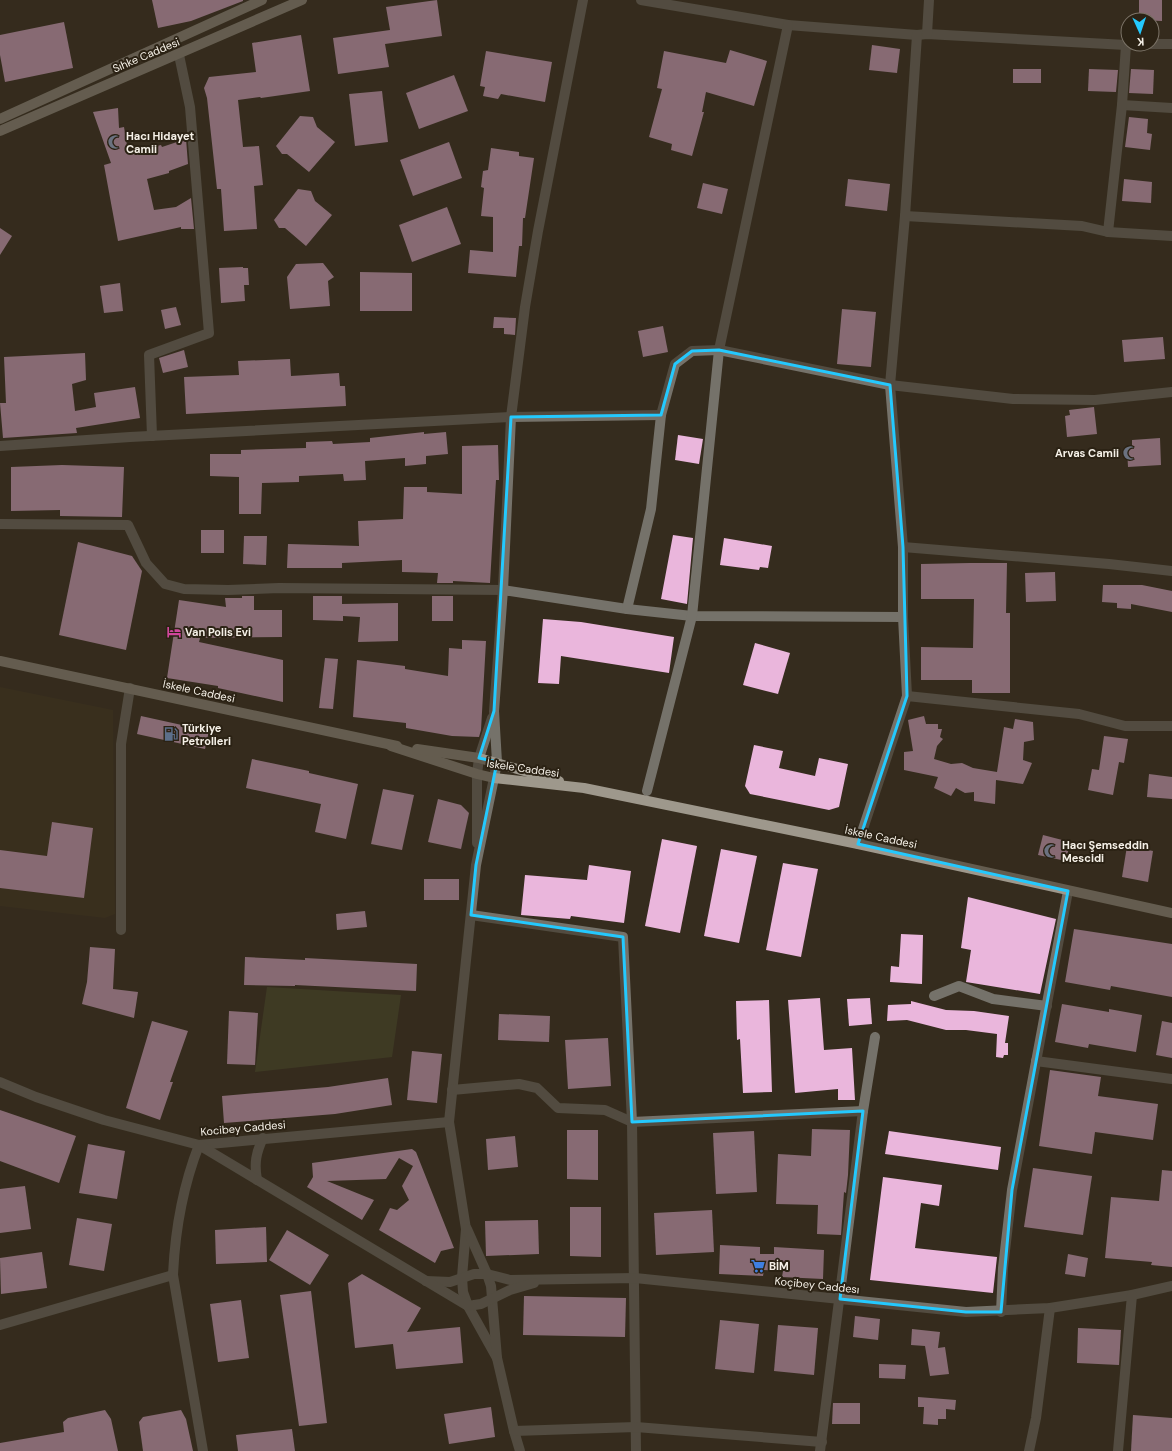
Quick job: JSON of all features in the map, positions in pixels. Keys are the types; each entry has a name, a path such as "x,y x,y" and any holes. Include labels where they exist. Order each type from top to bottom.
{"main road":[{"path":"0,119 262,0"},
{"name":"Sıhke Caddesi","path":"0,131 179,55 302,0"},
{"name":"İskele Caddesi","path":"0,661 392,746 479,758 584,788 858,844 1172,913"},
{"name":"İskele Caddesi","path":"392,746 477,774 494,778 584,788"}],"street":[{"path":"476,865 497,762 494,711 503,590 512,417 525,307 538,231 557,140 583,0"},
{"path":"641,0 788,25 922,35 1120,44"},
{"path":"858,844 907,696 903,617 903,547 890,385 922,35 929,0"},
{"path":"647,790 692,616 719,350 788,25"},
{"path":"1160,44 1172,44"},
{"path":"1108,232 1122,105 1125,52"},
{"path":"152,436 149,354 209,333 190,106 179,55"},
{"path":"1122,105 1172,108"},
{"path":"905,216 1082,226 1108,232 1172,236"},
{"path":"627,609 651,509 661,415 675,364 692,351 719,350 890,385 1013,399 1096,400 1172,392"},
{"path":"0,446 152,436 512,417 661,415"},
{"path":"0,524 128,525 146,564 164,584 184,589 228,590 279,588 503,590 627,609 692,616 903,617"},
{"path":"903,547 1172,571"},
{"path":"120,930 121,744 130,688"},
{"path":"907,696 1079,714 1125,726 1172,726"},
{"path":"494,711 479,758 477,774 476,865 449,1122 466,1229 462,1277 464,1292 468,1306 497,1358"},
{"path":"1001,1312 1003,1268 1012,1190 1036,1061 1048,1006 1068,891"},
{"path":"471,914 623,937 632,1122 636,1451"},
{"path":"934,996 959,986 993,999 1048,1006"},
{"path":"514,1431 636,1427 821,1447 863,1111 875,1037"},
{"path":"1036,1061 1172,1079"},
{"name":"Kocibey Caddesi","path":"0,1082 36,1097 104,1120 199,1145 449,1122"},
{"path":"452,1090 519,1084 537,1088 558,1108 605,1110 632,1122 863,1111"},
{"path":"257,1180 256,1159 263,1138"},
{"path":"203,1451 173,1275 174,1248 189,1172 199,1145 468,1306"},
{"path":"466,1229 487,1274 492,1299 497,1358 520,1451"},
{"path":"426,1281 450,1282 462,1277 487,1274"},
{"name":"Koçibey Caddesı","path":"487,1274 510,1280 635,1278 966,1312 1001,1312 1050,1308 1132,1295 1172,1286"},
{"path":"0,1325 173,1275"},
{"name":"Koçibey Caddesı","path":"468,1306 492,1299 510,1290 545,1280"},
{"path":"1118,1451 1132,1295"},
{"path":"1029,1451 1036,1418 1050,1308"}],"highlighted area":[{"path":"719,350 890,385 903,547 907,696 858,844 1068,891 1012,1190 1001,1312 966,1312 840,1299 863,1111 632,1122 623,937 471,915 476,865 497,762 479,758 494,711 511,417 661,415 675,364 692,351"}],"shaded area":[{"path":"0,687 113,710 115,914 105,918 0,906"}],"green space":[{"path":"267,987 401,995 392,1057 255,1072"}],"building":[{"path":"152,0 243,1 191,21 158,28"},
{"path":"437,0 442,36 385,44 389,67 338,74 333,38 390,30 386,7"},
{"path":"1139,0 1162,0 1162,21 1160,21 1160,12 1139,12"},
{"path":"64,22 73,68 5,82 0,55 0,35"},
{"path":"301,35 310,91 238,100 243,147 259,146 263,185 254,186 257,229 224,231 221,189 217,189 207,98 204,88 209,77 256,72 252,43"},
{"path":"872,45 900,49 897,73 869,70"},
{"path":"730,50 767,61 754,106 706,92 702,112 704,112 692,156 671,150 672,144 649,137 662,89 657,88 664,51 726,63"},
{"path":"486,51 552,62 545,102 501,94 498,99 483,96 485,87 480,86"},
{"path":"1013,69 1041,69 1041,83 1013,83"},
{"path":"1089,69 1118,70 1116,92 1088,91"},
{"path":"1131,69 1154,70 1153,94 1129,93"},
{"path":"454,75 468,111 419,129 406,93"},
{"path":"382,91 388,142 355,146 349,94"},
{"path":"118,108 119,128 124,127 128,152 161,145 162,147 186,139 188,164 169,171 169,173 147,179 154,210 176,207 191,198 194,229 181,229 181,227 118,241 104,165 111,163 93,112"},
{"path":"300,116 313,117 317,127 335,142 309,172 287,154 282,154 276,146"},
{"path":"1129,117 1148,119 1147,133 1152,134 1150,150 1125,147"},
{"path":"449,142 462,178 413,196 400,160"},
{"path":"491,148 519,152 519,156 534,158 525,218 523,218 522,246 519,246 516,277 468,273 470,250 493,252 493,217 481,216 484,188 481,187 483,171 488,170"},
{"path":"848,179 890,184 887,211 845,206"},
{"path":"1124,179 1152,182 1151,203 1122,201"},
{"path":"703,183 728,189 722,214 697,208"},
{"path":"298,189 311,191 315,201 332,215 306,246 285,228 279,228 274,220"},
{"path":"447,207 461,244 412,262 399,225"},
{"path":"0,228 12,236 0,255"},
{"path":"323,263 334,277 328,281 330,306 290,309 287,277 296,264"},
{"path":"219,268 248,268 249,285 244,285 245,301 221,303"},
{"path":"360,272 412,273 412,311 360,311"},
{"path":"120,283 123,311 104,313 100,286"},
{"path":"176,307 181,325 165,329 161,310"},
{"path":"842,309 876,312 871,367 837,364"},
{"path":"494,317 516,318 515,335 504,334 504,328 493,328"},
{"path":"663,326 668,352 643,357 638,331"},
{"path":"1163,337 1165,359 1124,362 1122,340"},
{"path":"184,350 188,367 163,373 159,358"},
{"path":"85,353 86,380 72,384 75,411 96,407 94,393 135,387 140,418 76,428 77,433 3,438 0,403 6,403 4,357"},
{"path":"290,359 291,376 339,373 340,386 345,386 346,406 186,414 184,377 239,375 238,361"},
{"path":"1094,407 1097,434 1067,437 1065,416 1070,415 1069,410"},
{"path":"424,432 424,434 446,432 448,454 426,456 426,464 405,466 405,458 365,461 366,480 344,481 343,474 299,476 299,482 262,483 261,514 239,514 239,477 210,476 210,454 241,454 241,450 306,448 306,442 332,441 333,444 370,442 370,438"},
{"path":"678,435 703,439 699,464 675,460"},
{"path":"1160,438 1161,465 1128,467 1127,448 1132,448 1132,440"},
{"path":"498,445 499,480 496,480 490,583 453,581 453,583 437,583 438,573 402,572 402,560 342,563 342,568 287,568 288,544 359,546 358,521 403,519 404,487 427,487 427,492 462,494 462,446"},
{"path":"62,465 124,467 122,517 60,516 60,510 11,511 11,467"},
{"path":"201,530 224,530 224,553 201,553"},
{"path":"673,535 693,538 687,604 661,599"},
{"path":"244,536 267,536 266,565 243,564"},
{"path":"724,538 772,546 768,568 760,567 759,570 720,565"},
{"path":"78,542 132,556 142,571 126,650 59,635"},
{"path":"1007,563 1006,613 1010,613 1010,693 972,693 972,680 921,680 921,647 973,648 974,599 921,599 921,564"},
{"path":"1055,572 1056,601 1026,602 1025,573"},
{"path":"1103,585 1142,585 1172,591 1172,612 1131,604 1131,609 1117,608 1117,603 1102,602"},
{"path":"242,596 254,596 254,610 282,610 282,637 200,638 199,642 283,660 283,702 218,688 218,686 167,678 179,600 226,607 225,598 242,598"},
{"path":"313,596 342,596 342,604 398,603 398,641 358,642 360,617 343,616 343,621 313,620"},
{"path":"432,596 453,596 453,621 432,621"},
{"path":"543,619 581,622 674,637 669,673 561,656 559,684 538,683"},
{"path":"462,640 486,641 481,730 479,737 452,736 406,728 406,723 353,717 357,660 405,666 405,669 448,676 449,648 462,649"},
{"path":"755,643 790,653 778,694 743,685"},
{"path":"325,658 338,659 333,709 319,708"},
{"path":"141,716 209,731 205,749 137,734"},
{"path":"924,716 926,724 938,724 938,729 942,729 940,737 943,739 937,746 934,759 951,764 962,763 973,768 997,772 1004,727 1013,729 1015,719 1033,722 1034,740 1024,742 1023,760 1032,763 1023,784 996,780 995,804 974,801 974,792 965,793 956,788 951,796 934,788 938,777 904,770 904,752 913,751 908,720"},
{"path":"1104,736 1128,739 1124,763 1119,762 1113,795 1088,790 1092,769 1099,770"},
{"path":"754,745 783,751 779,768 815,776 819,758 848,764 839,807 829,810 750,794 745,786"},
{"path":"252,759 309,771 309,773 358,784 346,839 315,832 321,804 246,788"},
{"path":"1149,774 1172,777 1172,799 1147,797"},
{"path":"383,789 414,795 402,850 371,844"},
{"path":"438,799 461,805 469,813 461,849 428,842"},
{"path":"52,822 93,828 84,898 0,888 0,850 47,856"},
{"path":"1043,835 1070,842 1066,861 1038,855"},
{"path":"662,839 697,846 680,933 645,926"},
{"path":"1127,846 1153,851 1148,882 1122,877"},
{"path":"721,849 757,856 739,943 704,936"},
{"path":"783,863 818,869 801,957 766,950"},
{"path":"589,865 631,871 624,923 571,916 570,919 521,915 525,875 587,880"},
{"path":"424,879 459,879 459,900 424,900"},
{"path":"968,897 1056,919 1040,994 966,982 971,950 961,948"},
{"path":"365,911 367,927 337,930 336,914"},
{"path":"1074,929 1172,944 1172,997 1111,986 1110,990 1065,982"},
{"path":"901,934 923,935 922,984 890,982 891,966 899,967"},
{"path":"90,947 115,949 113,989 138,992 134,1018 82,1004 87,982"},
{"path":"245,957 305,960 305,958 417,964 416,991 295,985 244,985"},
{"path":"820,998 824,1050 852,1048 855,1100 838,1100 838,1089 795,1093 788,1000"},
{"path":"870,998 872,1024 849,1026 847,999"},
{"path":"769,1000 772,1092 743,1093 740,1039 737,1040 736,1001"},
{"path":"911,1001 946,1010 974,1011 1009,1016 1005,1043 1008,1043 1008,1055 1004,1055 1003,1058 996,1057 997,1034 966,1030 946,1030 907,1020 887,1021 888,1005 911,1004"},
{"path":"1062,1004 1109,1012 1109,1009 1142,1015 1136,1052 1089,1044 1088,1048 1055,1042"},
{"path":"229,1011 258,1013 255,1065 227,1064"},
{"path":"499,1014 550,1016 549,1042 498,1040"},
{"path":"152,1021 188,1031 170,1082 173,1082 160,1120 126,1108"},
{"path":"1162,1021 1172,1023 1172,1058 1156,1055"},
{"path":"608,1038 611,1086 568,1089 565,1040"},
{"path":"412,1051 442,1054 437,1103 407,1100"},
{"path":"1050,1070 1101,1077 1098,1096 1158,1104 1153,1140 1095,1132 1092,1154 1039,1146"},
{"path":"388,1078 392,1105 335,1114 224,1123 222,1096 328,1087"},
{"path":"0,1110 76,1136 59,1183 0,1161"},
{"path":"812,1129 850,1130 848,1175 846,1193 844,1192 841,1235 817,1234 818,1205 776,1204 778,1154 811,1156"},
{"path":"567,1130 598,1130 598,1180 567,1179"},
{"path":"754,1131 757,1192 716,1194 713,1133"},
{"path":"889,1131 1001,1147 998,1170 885,1154"},
{"path":"515,1136 518,1167 488,1170 486,1139"},
{"path":"88,1144 125,1151 117,1199 79,1193"},
{"path":"412,1149 416,1152 454,1248 441,1251 435,1263 379,1230 390,1208 397,1210 409,1200 402,1186 413,1166 399,1158 386,1179 327,1181 374,1200 362,1220 307,1187 313,1177 312,1163"},
{"path":"1033,1168 1092,1176 1083,1235 1024,1227"},
{"path":"1162,1170 1172,1171 1172,1267 1151,1265 1152,1262 1105,1258 1111,1197 1159,1201"},
{"path":"883,1177 942,1185 939,1206 921,1203 915,1248 997,1257 993,1293 870,1280"},
{"path":"25,1186 31,1229 0,1233 0,1189"},
{"path":"570,1207 601,1207 601,1257 570,1256"},
{"path":"712,1210 714,1252 656,1255 654,1213"},
{"path":"77,1218 112,1224 104,1271 69,1265"},
{"path":"538,1220 539,1254 486,1256 485,1221"},
{"path":"266,1227 267,1262 216,1264 215,1230"},
{"path":"287,1230 329,1255 310,1285 269,1260"},
{"path":"720,1245 760,1247 760,1254 774,1254 774,1247 824,1250 823,1279 782,1277 783,1271 764,1270 763,1276 719,1274"},
{"path":"42,1252 47,1288 1,1294 0,1258"},
{"path":"1068,1254 1088,1258 1085,1277 1065,1274"},
{"path":"362,1274 421,1308 407,1332 460,1327 463,1363 396,1369 393,1344 355,1348 348,1283"},
{"path":"311,1291 327,1423 299,1426 280,1295"},
{"path":"524,1296 626,1298 625,1337 523,1335"},
{"path":"241,1300 249,1358 218,1362 210,1304"},
{"path":"855,1316 880,1319 878,1340 853,1337"},
{"path":"720,1320 759,1324 754,1373 715,1369"},
{"path":"778,1325 818,1328 814,1375 774,1371"},
{"path":"1078,1328 1121,1330 1119,1365 1077,1363"},
{"path":"912,1329 940,1332 938,1348 945,1347 949,1374 930,1376 925,1346 911,1345"},
{"path":"879,1364 906,1365 905,1379 879,1378"},
{"path":"918,1397 956,1400 955,1410 946,1409 946,1419 938,1419 938,1425 923,1424 924,1407 918,1407"},
{"path":"833,1403 860,1403 860,1424 832,1424"},
{"path":"491,1407 495,1437 449,1444 444,1414"},
{"path":"105,1410 111,1419 118,1451 0,1451 0,1443 64,1432 63,1422 68,1418"},
{"path":"181,1410 186,1419 193,1451 143,1451 139,1422 143,1417"},
{"path":"1133,1415 1172,1418 1172,1451 1131,1451"},
{"path":"292,1429 295,1451 238,1451 236,1435"}],"place":[{"name":"Hacı Hidayet Camii","path":"115,142"},
{"name":"Arvas Camii","path":"1130,453"},
{"name":"Van Polis Evi","path":"174,632"},
{"name":"Türkiye Petrolleri","path":"171,734"},
{"name":"Hacı Şemseddin Mescidi","path":"1051,851"},
{"name":"BİM","path":"758,1266"}]}
